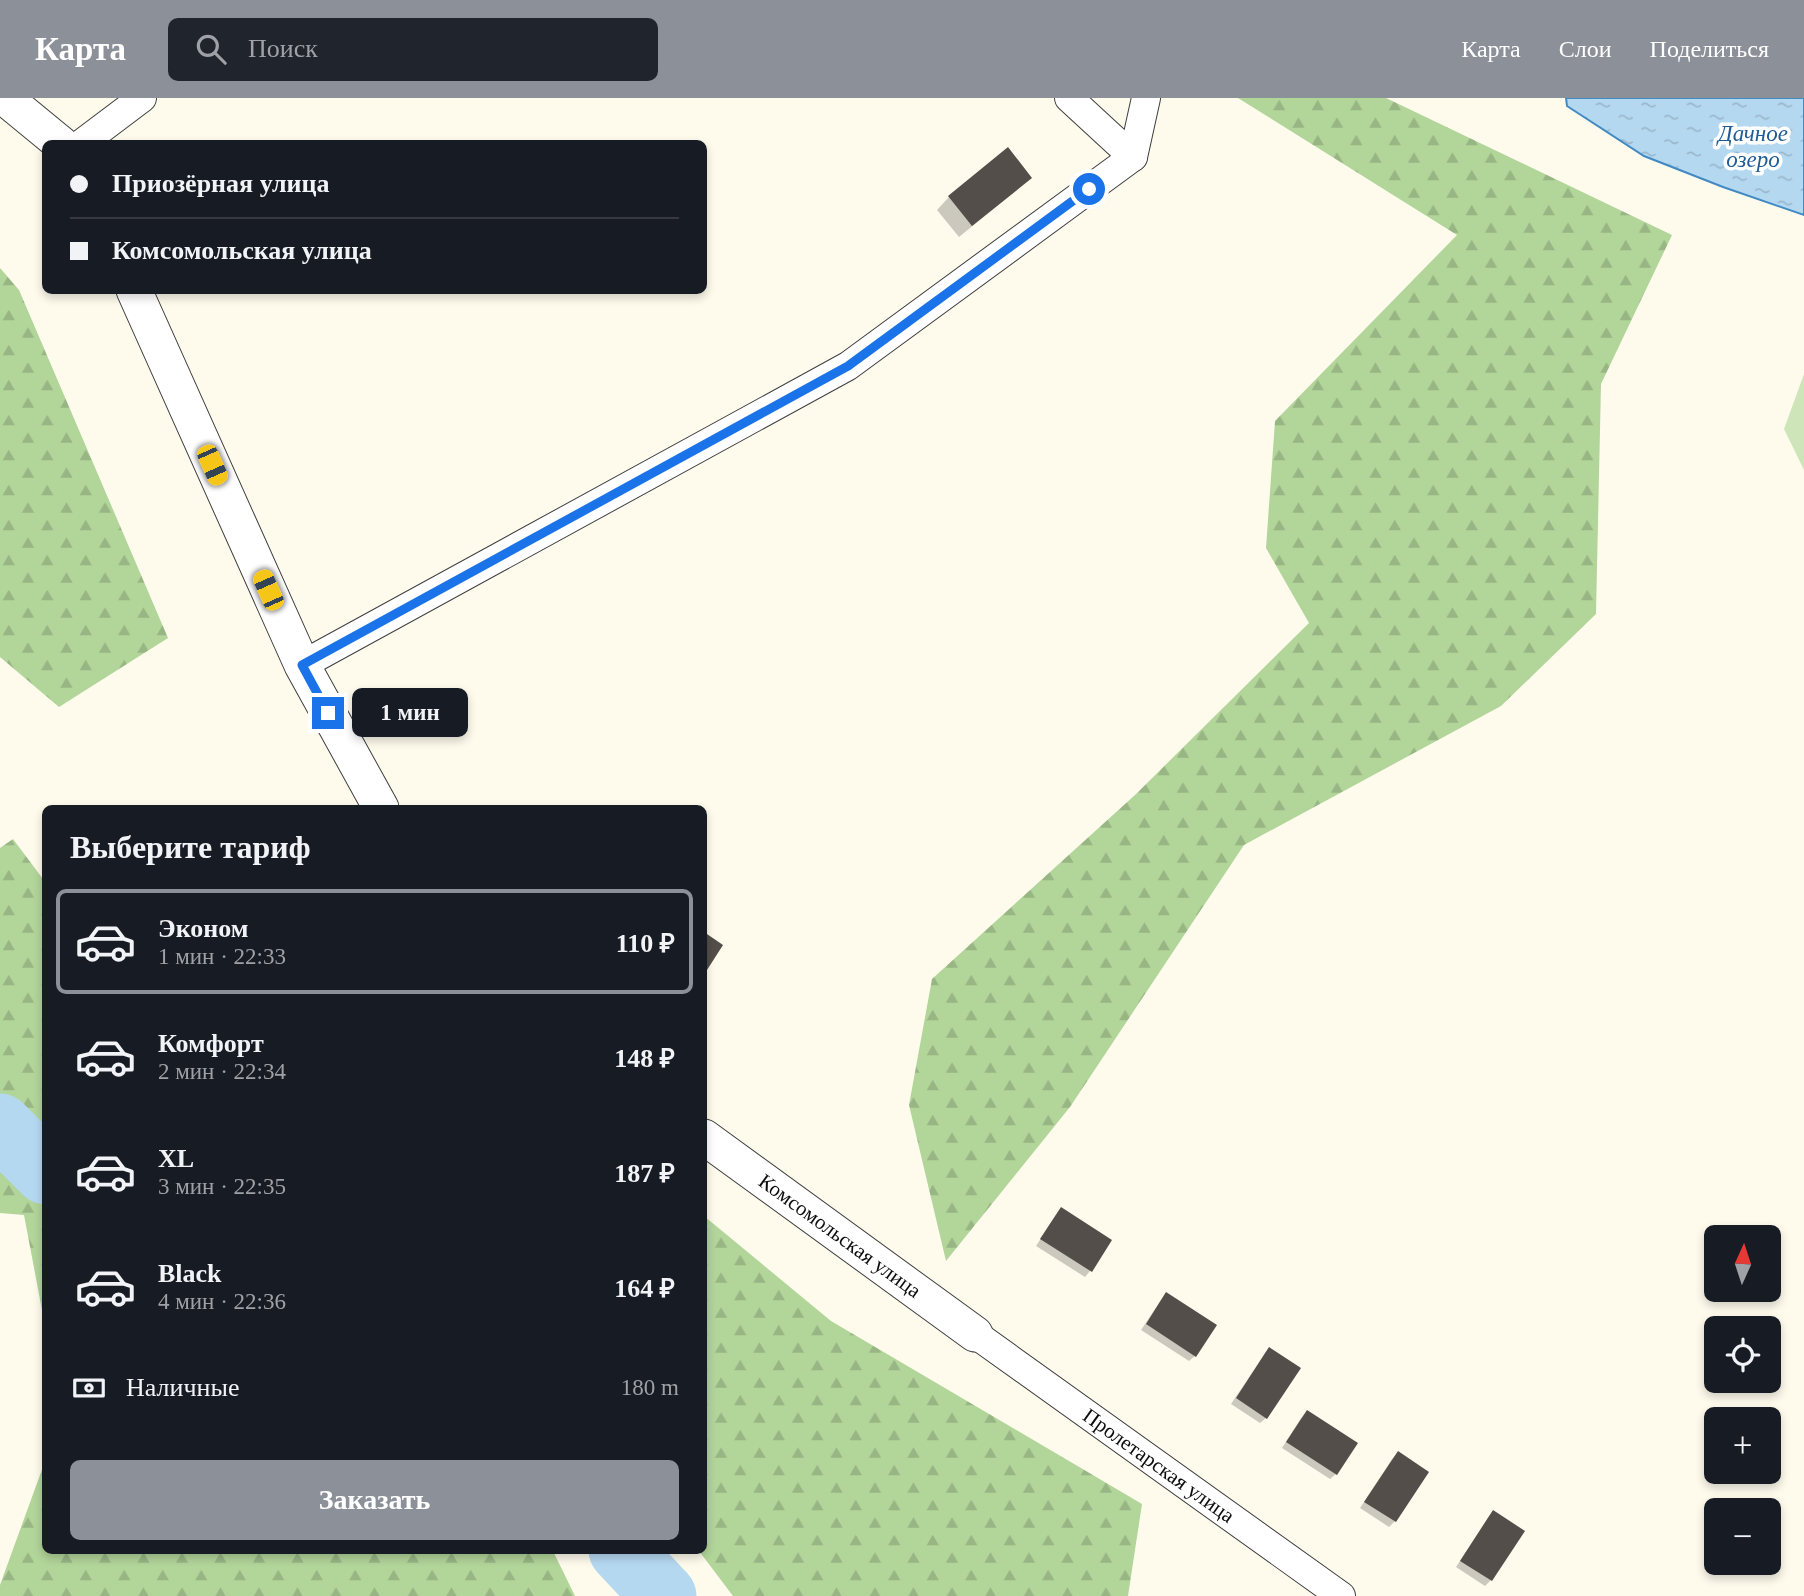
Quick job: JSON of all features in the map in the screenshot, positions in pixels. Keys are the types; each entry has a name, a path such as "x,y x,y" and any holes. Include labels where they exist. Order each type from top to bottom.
{"street":[{"path":"5,98 56,140"},
{"path":"86,140 142,98"},
{"path":"1069,98 1133,157"},
{"path":"302,665 848,366 1133,157 1146,98"},
{"path":"136,294 302,665 379,805"},
{"name":"Комсомольская улица","path":"707,1139 975,1334"},
{"name":"Пролетарская улица","path":"975,1334 1341,1596"}],"green space":[{"path":"1238,98 1386,98 1672,235 1601,384 1596,614 1501,706 1244,845 1070,1107 946,1261 909,1105 932,979 1135,795 1309,623 1266,548 1275,421 1457,235"},
{"path":"0,268 19,290 168,638 59,707 0,657"},
{"path":"1804,374 1804,470 1784,429"},
{"path":"13,839 42,878 42,1310 24,1215 0,1213 0,848"},
{"path":"707,1218 831,1321 1142,1504 1128,1596 733,1596 701,1554 707,1554"},
{"path":"42,1470 42,1554 554,1554 575,1596 0,1596 0,1585"}],"water":[{"name":"Дачное озеро","path":"1566,98 1804,98 1804,215 1644,156 1567,106"}],"building":[{"path":"1008,147 1032,178 972,226 948,196"},
{"path":"707,934 723,945 707,970"},
{"path":"1061,1207 1112,1240 1092,1272 1040,1239"},
{"path":"1166,1292 1217,1325 1196,1357 1146,1324"},
{"path":"1269,1347 1301,1368 1267,1419 1236,1398"},
{"path":"1307,1410 1358,1443 1337,1475 1286,1442"},
{"path":"1398,1451 1429,1472 1396,1522 1364,1502"},
{"path":"1493,1510 1525,1531 1492,1581 1460,1561"}],"waterway":[{"path":"0,1126 42,1168"},
{"path":"625,1554 664,1596"}],"route":[{"path":"328,713 302,665 848,366 1089,189"}]}
